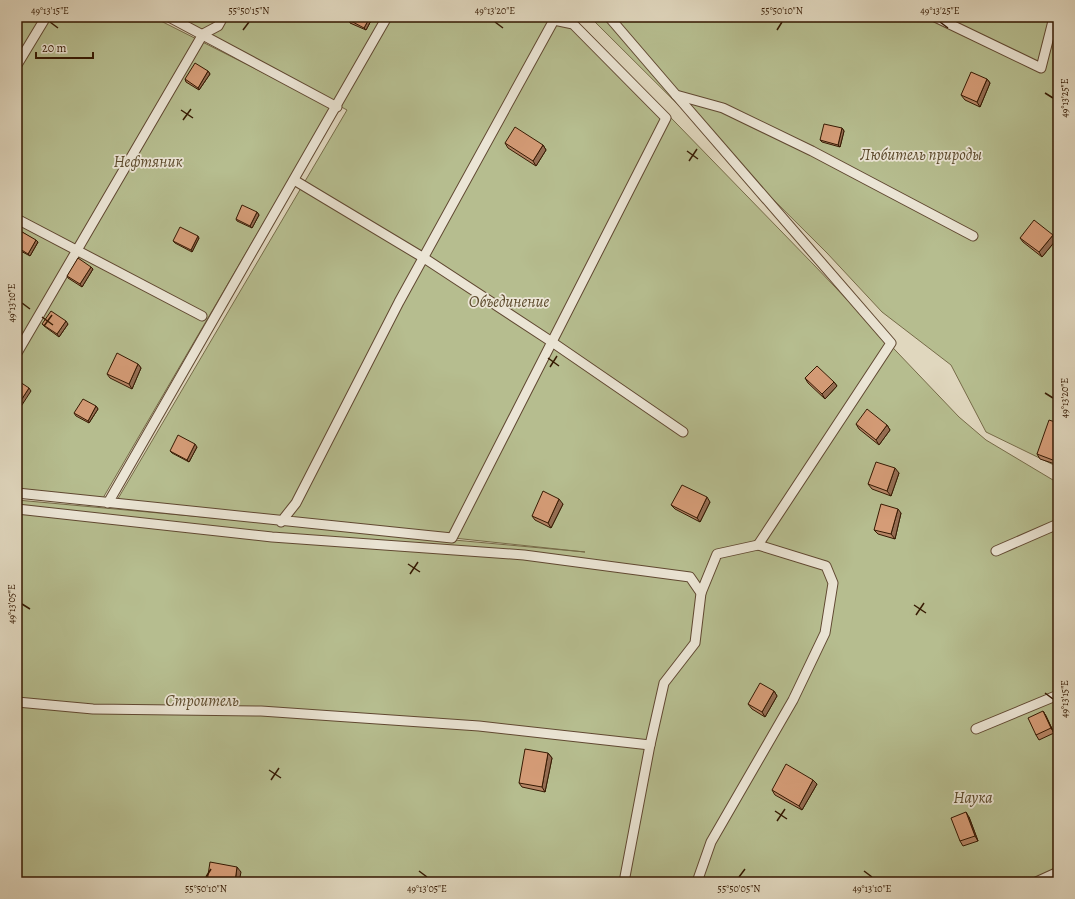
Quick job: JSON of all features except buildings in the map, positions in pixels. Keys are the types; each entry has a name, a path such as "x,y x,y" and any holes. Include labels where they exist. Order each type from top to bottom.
{"lane":[{"path":"17,65 46,17"},
{"path":"169,17 337,107"},
{"path":"17,354 203,34 218,26 223,17"},
{"path":"108,503 337,107 387,17"},
{"path":"609,17 891,343 758,545"},
{"path":"935,17 1041,68 1054,17"},
{"path":"17,493 281,522 452,538 666,118 573,24 554,20 350,396 296,503 281,522"},
{"path":"676,95 722,108 784,138 973,236"},
{"path":"294,180 424,258 552,342 683,432"},
{"path":"17,219 202,316"},
{"path":"17,509 272,537 524,555 690,577 701,593"},
{"path":"996,551 1058,524"},
{"path":"624,882 650,745 664,683 694,643 701,593 717,554 758,545 826,566 833,582 825,633 793,700 711,842 697,882"},
{"path":"976,730 1058,695"},
{"path":"17,702 92,709 269,711 479,726 650,745"},
{"path":"1036,882 1058,872"}],"green space":[{"name":"Нефтяник","path":"17,17 153,17 331,107 103,498 17,489"},
{"path":"173,17 573,17 814,265 959,417 986,440 1058,483 1058,882 17,882 17,500 585,552 116,502 347,110"},
{"name":"Любитель природы","path":"590,17 1058,17 1058,467 986,432 951,365 882,312 827,253"}],"park label":[{"name":"Объединение","path":"509,301"},
{"name":"Строитель","path":"202,700"},
{"name":"Наука","path":"973,797"}]}
